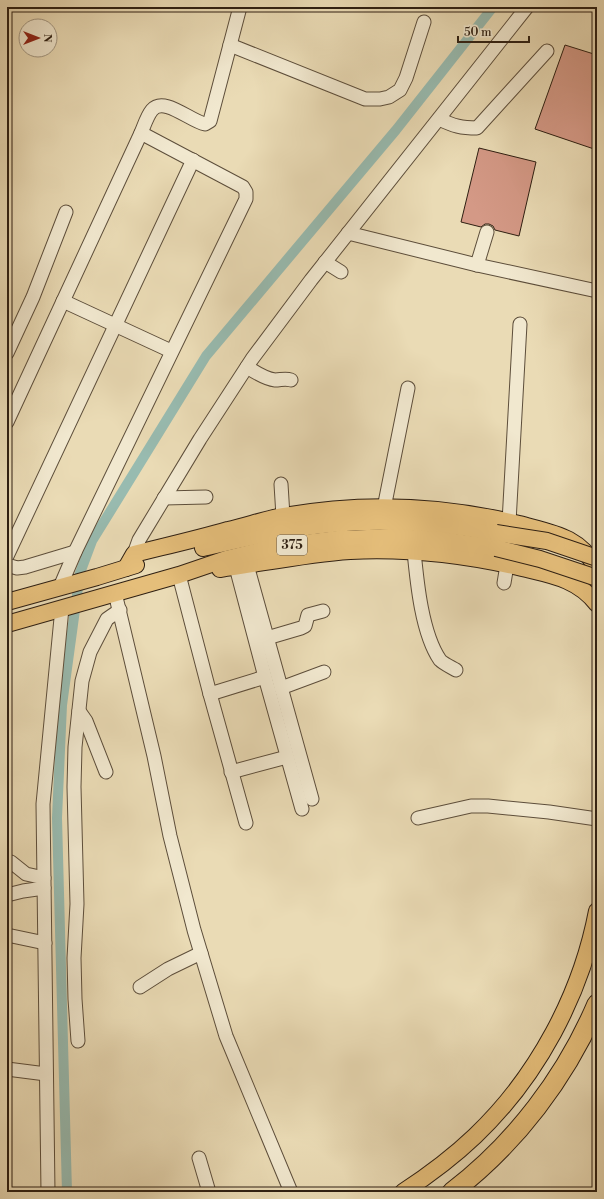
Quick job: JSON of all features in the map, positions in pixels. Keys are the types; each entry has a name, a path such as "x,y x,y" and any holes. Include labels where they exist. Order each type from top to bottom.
{"highway":[{"path":"452,1192 487,1162 536,1108 577,1045 597,1004"}],"main road":[{"path":"126,568 134,554 283,516 332,510 408,508 450,511 509,522 547,532 571,540 586,553 597,569"},
{"name":"375","path":"7,602 126,568 246,538 330,524 378,522 423,523 469,528 540,559 597,578"},
{"name":"375","path":"7,624 179,575 243,554 280,546 338,539 396,537 435,540 547,540 597,558"},
{"path":"567,580 578,573 581,563 579,552 571,540"},
{"path":"179,575 242,566 414,551 507,564 567,580 581,587 597,604"},
{"path":"403,1192 442,1165 476,1134 505,1103 530,1070 551,1035 572,991 585,958 597,911"}],"street":[{"path":"7,422 152,110 158,105 167,105 198,123 205,124 210,121 240,7"},
{"path":"134,554 139,540 164,498 247,367 325,262 527,7"},
{"path":"230,45 365,99 380,99 389,97 400,90 406,78 424,22"},
{"path":"439,119 453,126 477,128 547,51"},
{"path":"65,586 75,552 171,351 246,199 246,192 243,187 141,133"},
{"path":"7,556 193,160"},
{"path":"7,353 33,297 66,212"},
{"path":"477,265 487,232"},
{"path":"348,233 477,265 597,291"},
{"path":"325,262 341,272"},
{"path":"63,301 171,351"},
{"path":"509,522 520,324"},
{"path":"247,367 267,378 274,380 291,380"},
{"path":"384,508 408,388"},
{"path":"281,484 283,516"},
{"path":"164,498 206,497"},
{"path":"414,551 417,584 424,620 433,646 441,661 456,670"},
{"path":"7,565 17,568 25,567 75,552"},
{"path":"504,583 507,564"},
{"path":"242,566 268,641 312,800"},
{"path":"242,566 265,677 302,809"},
{"path":"179,575 246,823"},
{"path":"115,593 154,756 170,836 194,930 226,1036 291,1192"},
{"path":"48,1192 43,804 65,607"},
{"path":"78,1041 74,958 77,904 74,768 79,711 82,681 90,652 106,619 120,610"},
{"path":"268,641 305,626 308,615 323,611"},
{"path":"268,641 314,631"},
{"path":"281,688 324,672"},
{"path":"210,694 265,677"},
{"path":"79,711 86,722 106,772"},
{"path":"231,772 287,757"},
{"path":"418,818 471,806 488,806 597,818"},
{"path":"11,862 26,874 44,883"},
{"path":"7,896 44,883"},
{"path":"7,935 44,943"},
{"path":"140,987 168,969 201,953"},
{"path":"7,1069 46,1074"},
{"path":"199,1158 209,1192"}],"building":[{"path":"565,45 597,55 597,150 535,129"},
{"path":"479,148 536,162 519,236 495,230 493,226 489,224 485,224 481,227 461,222"}],"waterway":[{"path":"67,1192 57,818 62,705 80,573 92,541 206,356 396,130 493,7"}]}
